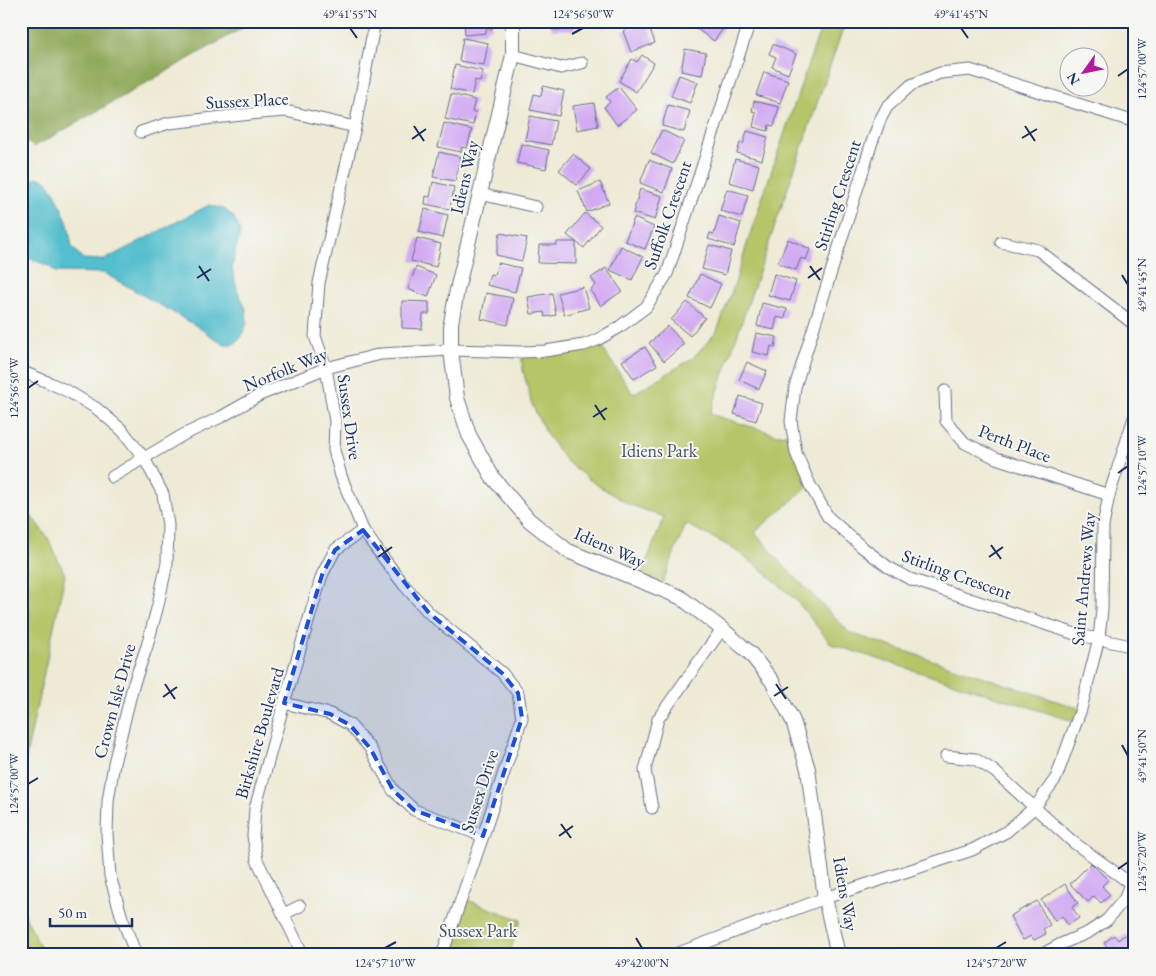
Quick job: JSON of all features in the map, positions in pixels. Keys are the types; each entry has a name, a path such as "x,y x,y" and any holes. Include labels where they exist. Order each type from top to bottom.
{"street":[{"name":"Sussex Drive","path":"375,21 355,127 319,282 316,336 326,368 335,421 334,450 341,476 363,530 375,548 429,613 502,673 518,693 522,718 442,955"},
{"name":"Idiens Way","path":"513,21 513,56 457,290 451,323 451,350 457,398 469,435 493,478 528,520 568,551 680,597 750,652 772,681 793,721 808,769 826,898 838,955"},
{"name":"Suffolk Crescent","path":"451,350 521,352 545,351 584,345 598,340 618,328 646,307 668,274 750,21"},
{"path":"513,56 561,68 582,64"},
{"name":"Stirling Crescent","path":"1135,122 970,70 940,73 912,85 887,107 880,120 795,387 791,421 796,453 810,485 828,517 888,567 910,579 1075,634 1135,647"},
{"name":"Sussex Place","path":"141,132 169,123 286,112 355,127"},
{"path":"480,194 536,207"},
{"path":"1001,242 1038,250 1135,325"},
{"name":"Norfolk Way","path":"144,458 183,435 221,417 260,395 326,368 382,354 451,350"},
{"name":"Crown Isle Drive","path":"21,371 57,386 96,408 122,430 144,458 163,494 168,525 167,563 156,614 133,686 114,763 108,801 107,834 110,876 122,918 136,955"},
{"name":"Perth Place","path":"945,391 946,421 965,443 996,458 1109,495"},
{"name":"Saint Andrews Way","path":"673,955 826,898 972,850 1006,832 1035,807 1056,778 1081,709 1099,638 1102,610 1103,526 1109,495 1135,415"},
{"path":"112,477 144,458"},
{"name":"Birkshire Boulevard","path":"303,955 257,860 253,836 255,809 322,575 335,550 363,530"},
{"path":"652,808 644,770 658,719 722,629"},
{"path":"284,703 330,714 350,725 370,748 393,790 414,810 483,836"},
{"path":"946,756 975,759 994,771 1073,842 1132,880 1124,898 1107,920 1089,932 1061,944 1042,955"},
{"path":"284,914 300,906"}],"highlighted area":[{"path":"363,530 429,613 502,673 518,693 522,718 483,836 414,810 393,790 370,748 350,725 330,714 284,703 322,575 335,550"}],"green space":[{"path":"21,21 255,21 34,147 21,138"},
{"name":"Idiens Park","path":"823,21 850,21 842,31 710,414 778,435 793,433 810,485 755,532 782,564 850,633 1081,709 1076,722 831,644 796,600 760,568 729,546 686,524 660,589 639,581 664,517 628,504 594,483 567,462 547,435 532,405 523,370 521,352 597,340 633,394 693,358 717,331 735,283"},
{"path":"21,503 48,538 65,575 21,780"},
{"name":"Sussex Park","path":"462,898 521,920 509,955 442,955"},
{"path":"21,907 44,955 21,955"}],"water":[{"path":"37,177 47,181 56,195 68,224 72,247 83,259 104,260 209,205 224,209 233,216 239,227 240,235 232,269 237,289 246,309 247,323 241,338 234,344 223,344 195,325 104,273 55,272 49,266 21,255 21,188"}],"building":[{"path":"464,21 491,21 492,29 486,29 486,33 465,35"},
{"path":"551,21 574,21 575,29 552,30"},
{"path":"592,21 607,21 604,28"},
{"path":"611,21 626,21 623,27"},
{"path":"698,21 724,21 727,23 714,41 694,27"},
{"path":"647,22 655,43 631,52 623,31"},
{"path":"463,38 488,43 484,65 459,61"},
{"path":"773,44 796,54 788,74 772,67 776,57 769,54"},
{"path":"685,49 706,53 702,75 681,71"},
{"path":"642,55 654,63 636,92 619,81 632,59 637,62"},
{"path":"455,65 483,71 480,82 475,80 472,94 450,89"},
{"path":"764,72 788,80 780,103 756,95"},
{"path":"679,75 698,82 690,103 671,96"},
{"path":"543,86 564,91 559,116 530,110 534,94 541,96"},
{"path":"619,87 637,110 617,125 604,107 610,102 606,97"},
{"path":"451,94 475,100 472,112 476,112 473,125 445,119"},
{"path":"754,101 779,107 774,126 769,125 768,131 753,127 756,112 752,111"},
{"path":"594,103 598,126 577,130 573,106"},
{"path":"668,105 690,111 684,132 662,126"},
{"path":"530,116 556,121 551,145 525,140"},
{"path":"444,123 472,130 467,148 462,147 461,152 438,147"},
{"path":"662,130 684,141 673,164 651,153"},
{"path":"747,131 768,137 762,160 737,153 740,143 743,144"},
{"path":"521,144 549,150 546,169 517,163"},
{"path":"439,152 461,157 455,181 433,177"},
{"path":"573,154 591,169 577,185 559,170"},
{"path":"735,159 759,165 753,189 729,182"},
{"path":"649,160 672,169 664,192 640,183"},
{"path":"433,182 454,187 450,209 425,204 426,196 430,197"},
{"path":"600,182 609,203 587,212 578,191"},
{"path":"640,189 662,196 655,220 633,213"},
{"path":"727,189 748,195 742,217 720,211"},
{"path":"425,209 448,215 443,238 419,232"},
{"path":"585,213 601,226 584,248 567,235"},
{"path":"719,216 741,223 734,247 708,239 710,233 714,234"},
{"path":"634,218 654,227 645,249 625,241"},
{"path":"500,233 527,238 522,261 496,255"},
{"path":"417,238 441,244 436,267 411,261"},
{"path":"788,239 810,249 806,260 801,258 796,270 778,263"},
{"path":"557,242 576,242 576,264 538,263 539,245 557,245"},
{"path":"709,245 731,251 725,275 702,269"},
{"path":"621,246 643,257 632,280 610,270"},
{"path":"498,263 521,268 515,292 487,285 490,274 495,275"},
{"path":"416,267 436,275 428,297 408,289"},
{"path":"606,268 622,291 601,306 590,290 596,285 591,278"},
{"path":"700,274 721,284 710,308 689,298"},
{"path":"774,274 796,281 790,301 768,295"},
{"path":"583,287 589,308 564,315 558,293"},
{"path":"486,293 513,298 508,325 481,319"},
{"path":"552,293 556,315 545,317 544,312 531,314 528,297"},
{"path":"402,301 429,302 429,314 423,314 422,329 402,328"},
{"path":"687,302 705,318 690,336 671,320"},
{"path":"762,303 787,309 785,319 777,317 774,330 757,326"},
{"path":"668,326 684,344 664,361 649,343"},
{"path":"756,333 777,337 775,347 771,346 769,356 752,352"},
{"path":"645,347 657,365 634,379 622,361"},
{"path":"747,362 767,371 759,389 739,380"},
{"path":"740,396 762,403 756,421 734,414"},
{"path":"1091,863 1108,880 1102,886 1110,895 1101,903 1094,896 1088,902 1070,884"},
{"path":"1065,884 1078,903 1072,907 1079,918 1068,925 1062,916 1055,921 1041,900"},
{"path":"1037,901 1050,925 1043,929 1046,934 1034,940 1031,936 1023,940 1010,916"},
{"path":"1126,934 1135,947 1135,955 1102,955 1101,953 1108,948 1104,943 1114,935 1118,940"}]}
